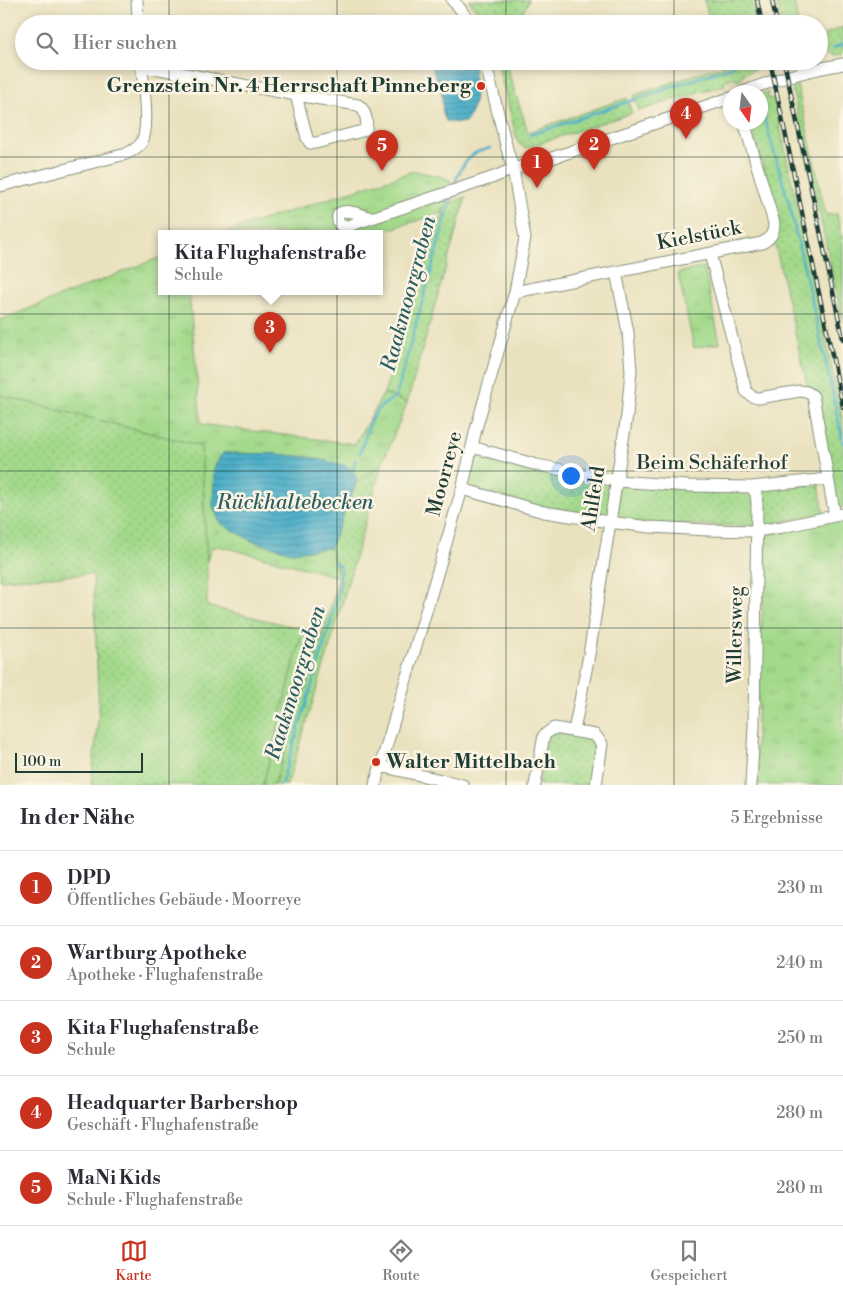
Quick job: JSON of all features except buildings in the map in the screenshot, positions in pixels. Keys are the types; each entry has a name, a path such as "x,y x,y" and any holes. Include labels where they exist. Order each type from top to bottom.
{"street":[{"path":"136,0 137,15"},
{"path":"452,0 464,15"},
{"path":"828,67 843,64"},
{"path":"0,186 126,154 138,146 142,141 145,126 142,70"},
{"path":"165,70 360,106 364,112 366,128 362,131 310,143 296,95"},
{"name":"Moorreye","path":"375,785 462,489 515,292 525,238 513,169 487,70"},
{"path":"761,85 812,70"},
{"path":"371,218 723,100"},
{"name":"Kielstück","path":"515,292 710,254 762,243 771,238 774,229 773,215 746,130"},
{"path":"462,489 544,512 650,527 756,531 839,515 828,479 813,396 807,392 800,391 759,398 751,396 746,391 710,254"},
{"name":"Ahlfeld","path":"574,731 589,655 617,481 631,371 628,332 616,272"},
{"name":"Beim Schäferhof","path":"472,447 537,465 617,481 688,486 752,486 828,479"},
{"name":"Willersweg","path":"751,785 754,726 756,531 758,504 752,486"},
{"path":"535,785 544,735 554,728 595,735 602,744 596,785"},
{"path":"380,766 463,785"}],"green space":[{"path":"529,0 522,15 480,15 469,1"},
{"path":"704,0 752,0 755,15 708,15"},
{"path":"776,0 794,0 796,15 780,15"},
{"path":"843,27 843,54 828,55 828,33"},
{"path":"499,70 508,70 528,132 627,98 632,113 525,148 518,143"},
{"path":"708,70 753,70 742,75 742,79 737,81 735,77 724,81 725,85 639,111 634,96"},
{"path":"797,85 826,215 837,214 843,242 843,322 792,87"},
{"path":"768,92 769,99 774,98 843,421 843,507 838,508 808,389 774,240 779,218 752,130 768,130"},
{"path":"414,171 443,177 451,181 442,213 383,231 231,230"},
{"path":"466,197 407,403 384,393 446,204"},
{"path":"158,258 158,295 189,295 201,424 355,444 384,393 407,403 382,464 357,481 353,471 315,458 276,454 223,453 313,549 330,548 339,577 219,546 211,548 207,561 201,446 0,395 0,320"},
{"path":"704,267 720,343 694,348 678,273"},
{"path":"0,395 201,446 207,561 207,606 303,629 263,785 91,785 99,712 93,574 0,580"},
{"path":"478,453 627,485 819,485 824,513 763,526 650,524 537,506 467,487"},
{"path":"382,464 327,656 287,785 274,785 339,577 330,548 357,481"},
{"path":"843,519 843,785 754,785 766,535"},
{"path":"303,629 323,633 274,785 263,785"},
{"path":"552,731 596,739 599,743 592,785 539,785 548,735"}],"water":[{"path":"433,70 473,70 474,101 473,108 466,122 446,121 443,113 441,89"},
{"name":"Rückhaltebecken","path":"223,453 276,454 315,458 346,466 353,471 357,481 330,548 292,552 252,541 220,523 213,506 214,467"}],"waterway":[{"name":"Raakmoorgraben","path":"832,49 843,44"},
{"name":"Raakmoorgraben","path":"530,135 722,70"},
{"path":"768,130 789,203 843,443"},
{"name":"Raakmoorgraben","path":"454,187 464,164 475,153 490,148"},
{"name":"Raakmoorgraben","path":"360,453 371,420 379,408 396,396 452,195"},
{"name":"Raakmoorgraben","path":"351,472 353,471 355,460"},
{"name":"Raakmoorgraben","path":"281,785 336,602 340,584 340,566 334,562"}],"railway":[{"path":"757,0 760,15"},
{"path":"772,0 775,15"},
{"path":"772,70 843,407"},
{"path":"786,70 843,339"}],"place":[{"name":"Grenzstein Nr. 4 Herrschaft Pinneberg","path":"481,86"},
{"name":"Headquarter Barbershop","path":"686,139"},
{"name":"Wartburg Apotheke","path":"594,170"},
{"name":"MaNi Kids","path":"382,171"},
{"name":"DPD","path":"537,188"},
{"name":"Kita Flughafenstraße","path":"270,353"},
{"name":"Walter Mittelbach","path":"376,762"}]}
